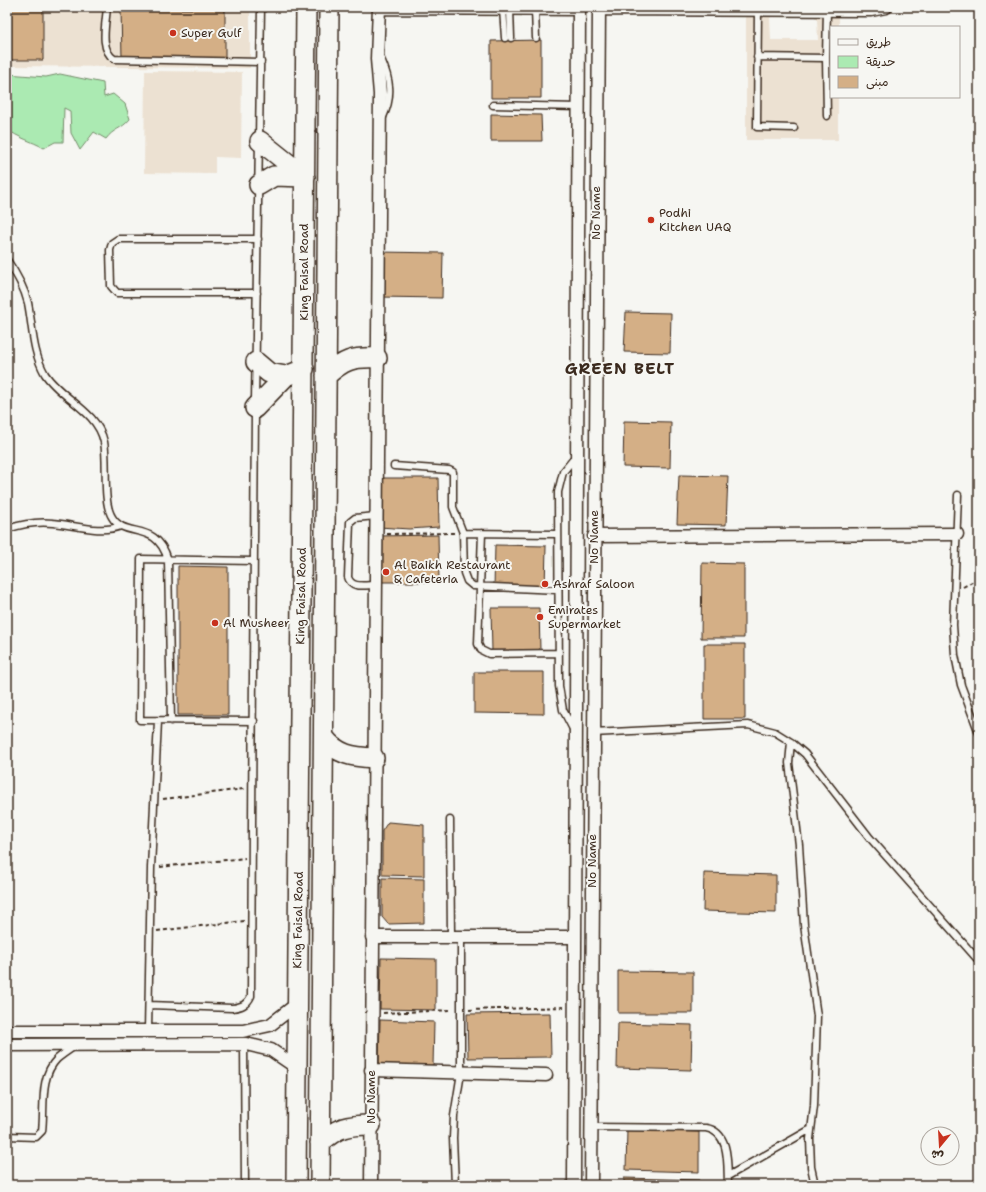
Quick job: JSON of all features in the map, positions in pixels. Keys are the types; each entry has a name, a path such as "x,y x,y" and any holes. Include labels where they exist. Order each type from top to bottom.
{"main road":[{"name":"King Faisal Road","path":"296,1185 297,1004 295,372 305,177 306,7"},
{"name":"King Faisal Road","path":"320,1185 329,7"},
{"path":"260,141 305,177"},
{"path":"259,185 274,176 305,177"},
{"path":"326,376 338,366 350,359 377,358"},
{"path":"256,362 269,373 295,372"},
{"path":"255,408 295,372"},
{"path":"324,737 333,749 340,753 354,757 374,758"},
{"path":"320,1143 338,1129 354,1125 371,1125"}],"street":[{"name":"No Name","path":"591,1185 594,536 599,8 827,8 871,10 886,7"},
{"name":"No Name","path":"371,1185 380,87 377,52 379,8 579,8 575,937 573,1007 574,1185"},
{"path":"594,536 957,534"},
{"path":"372,937 575,937"},
{"path":"7,1031 243,1031 270,1025 297,1004"},
{"path":"51,1031 51,1044"},
{"path":"148,1031 149,1044"},
{"path":"7,1045 244,1044 260,1046 271,1050 296,1067"},
{"path":"371,1070 546,1075"}],"lane":[{"path":"107,7 105,48 108,55 114,59 261,62"},
{"path":"149,1005 232,1008 242,1006 251,996 254,721 253,561 261,7"},
{"path":"758,8 757,127 794,128"},
{"path":"827,8 827,116"},
{"path":"507,9 508,38"},
{"path":"535,9 536,38"},
{"path":"757,57 826,58"},
{"path":"493,105 578,107"},
{"path":"257,293 117,293 111,286 110,250 112,243 118,239 258,239"},
{"path":"7,260 24,290 29,313 33,345 41,366 58,389 87,413 104,441 108,507 112,518 121,526 150,535 164,549 168,560 171,721"},
{"path":"575,732 565,716 560,698 558,534 560,478 566,466 576,456"},
{"path":"394,466 452,471 453,507 463,533 464,573 467,581 473,586 558,590"},
{"path":"958,495 954,640 957,670 967,703 979,733"},
{"path":"375,585 354,585 348,581 348,577 350,522 355,518 376,516"},
{"path":"7,529 20,525 42,522 108,530 121,526"},
{"path":"463,533 558,534"},
{"path":"482,533 478,644 483,652 493,654 559,653"},
{"path":"253,561 141,559 140,720 254,721"},
{"path":"148,1031 151,868 158,720"},
{"path":"593,733 748,725 775,732 791,742 805,754 896,869 971,950 979,961"},
{"path":"791,742 789,763 799,845 804,932 817,1016 814,1106 810,1153 815,1185"},
{"path":"450,820 461,1010 461,1072 454,1123 455,1185"},
{"path":"7,1136 36,1136 42,1131 45,1082 49,1070 57,1060 76,1044"},
{"path":"244,1044 245,1185"},
{"path":"591,1127 706,1128 714,1130 721,1135 725,1143 728,1185"},
{"path":"728,1176 811,1128"}],"path":[{"path":"970,7 979,9"},
{"path":"376,535 463,533"},
{"path":"955,592 979,578"},
{"path":"154,800 253,788"},
{"path":"151,868 252,857"},
{"path":"150,932 252,920"},
{"path":"372,1013 573,1007"}],"shaded area":[{"path":"7,7 250,7 250,68 7,66"},
{"path":"746,7 839,7 839,26 830,26 830,98 838,98 838,140 746,140","holes":["779,13 809,13 817,19 818,40 771,40 770,18"]},
{"path":"145,71 242,72 241,158 215,157 215,174 144,173"}],"green space":[{"path":"7,74 46,77 60,74 103,83 104,97 113,94 125,104 130,119 106,139 94,132 80,150 71,133 70,111 64,108 63,142 55,142 44,148 16,135 7,129"}],"building":[{"path":"7,7 43,7 43,60 7,60"},
{"name":"Super Gulf","path":"121,9 225,9 225,60 122,58"},
{"path":"541,40 541,98 491,98 491,41"},
{"path":"491,114 541,115 542,141 491,141"},
{"path":"379,252 443,253 442,298 379,297"},
{"path":"626,312 671,313 670,353 624,352"},
{"path":"624,421 671,422 670,468 623,467"},
{"path":"679,475 728,476 726,525 677,524"},
{"path":"379,478 438,478 439,527 409,529 379,527"},
{"path":"438,535 439,582 379,582 379,536"},
{"path":"495,545 546,546 545,589 494,588"},
{"path":"702,563 744,564 744,638 701,638"},
{"path":"178,566 228,567 228,715 178,715"},
{"path":"491,608 539,608 540,650 492,651"},
{"path":"704,644 745,644 745,719 704,719"},
{"path":"474,672 544,672 544,714 474,713"},
{"path":"388,822 424,825 424,876 382,875 382,831"},
{"path":"704,873 776,875 776,913 703,911"},
{"path":"382,878 424,879 424,923 388,924 382,917"},
{"path":"381,958 436,959 436,1010 380,1009"},
{"path":"618,971 693,972 693,1013 618,1013"},
{"path":"550,1013 551,1057 468,1058 467,1014"},
{"path":"380,1020 434,1022 433,1066 379,1065"},
{"path":"618,1023 692,1025 691,1070 617,1068"},
{"path":"627,1130 699,1132 699,1172 626,1170"},
{"path":"624,1178 699,1180 699,1185 624,1185"}],"place":[{"name":"Super Gulf","path":"173,33"},
{"name":"Podhi Kitchen UAQ","path":"651,220"},
{"name":"Al Baikh Restaurant & Cafeteria","path":"386,572"},
{"name":"Ashraf Saloon","path":"545,584"},
{"name":"Emirates Supermarket","path":"540,617"},
{"name":"Al Musheer","path":"215,623"}],"district":[{"name":"GREEN BELT","path":"620,368"}]}
